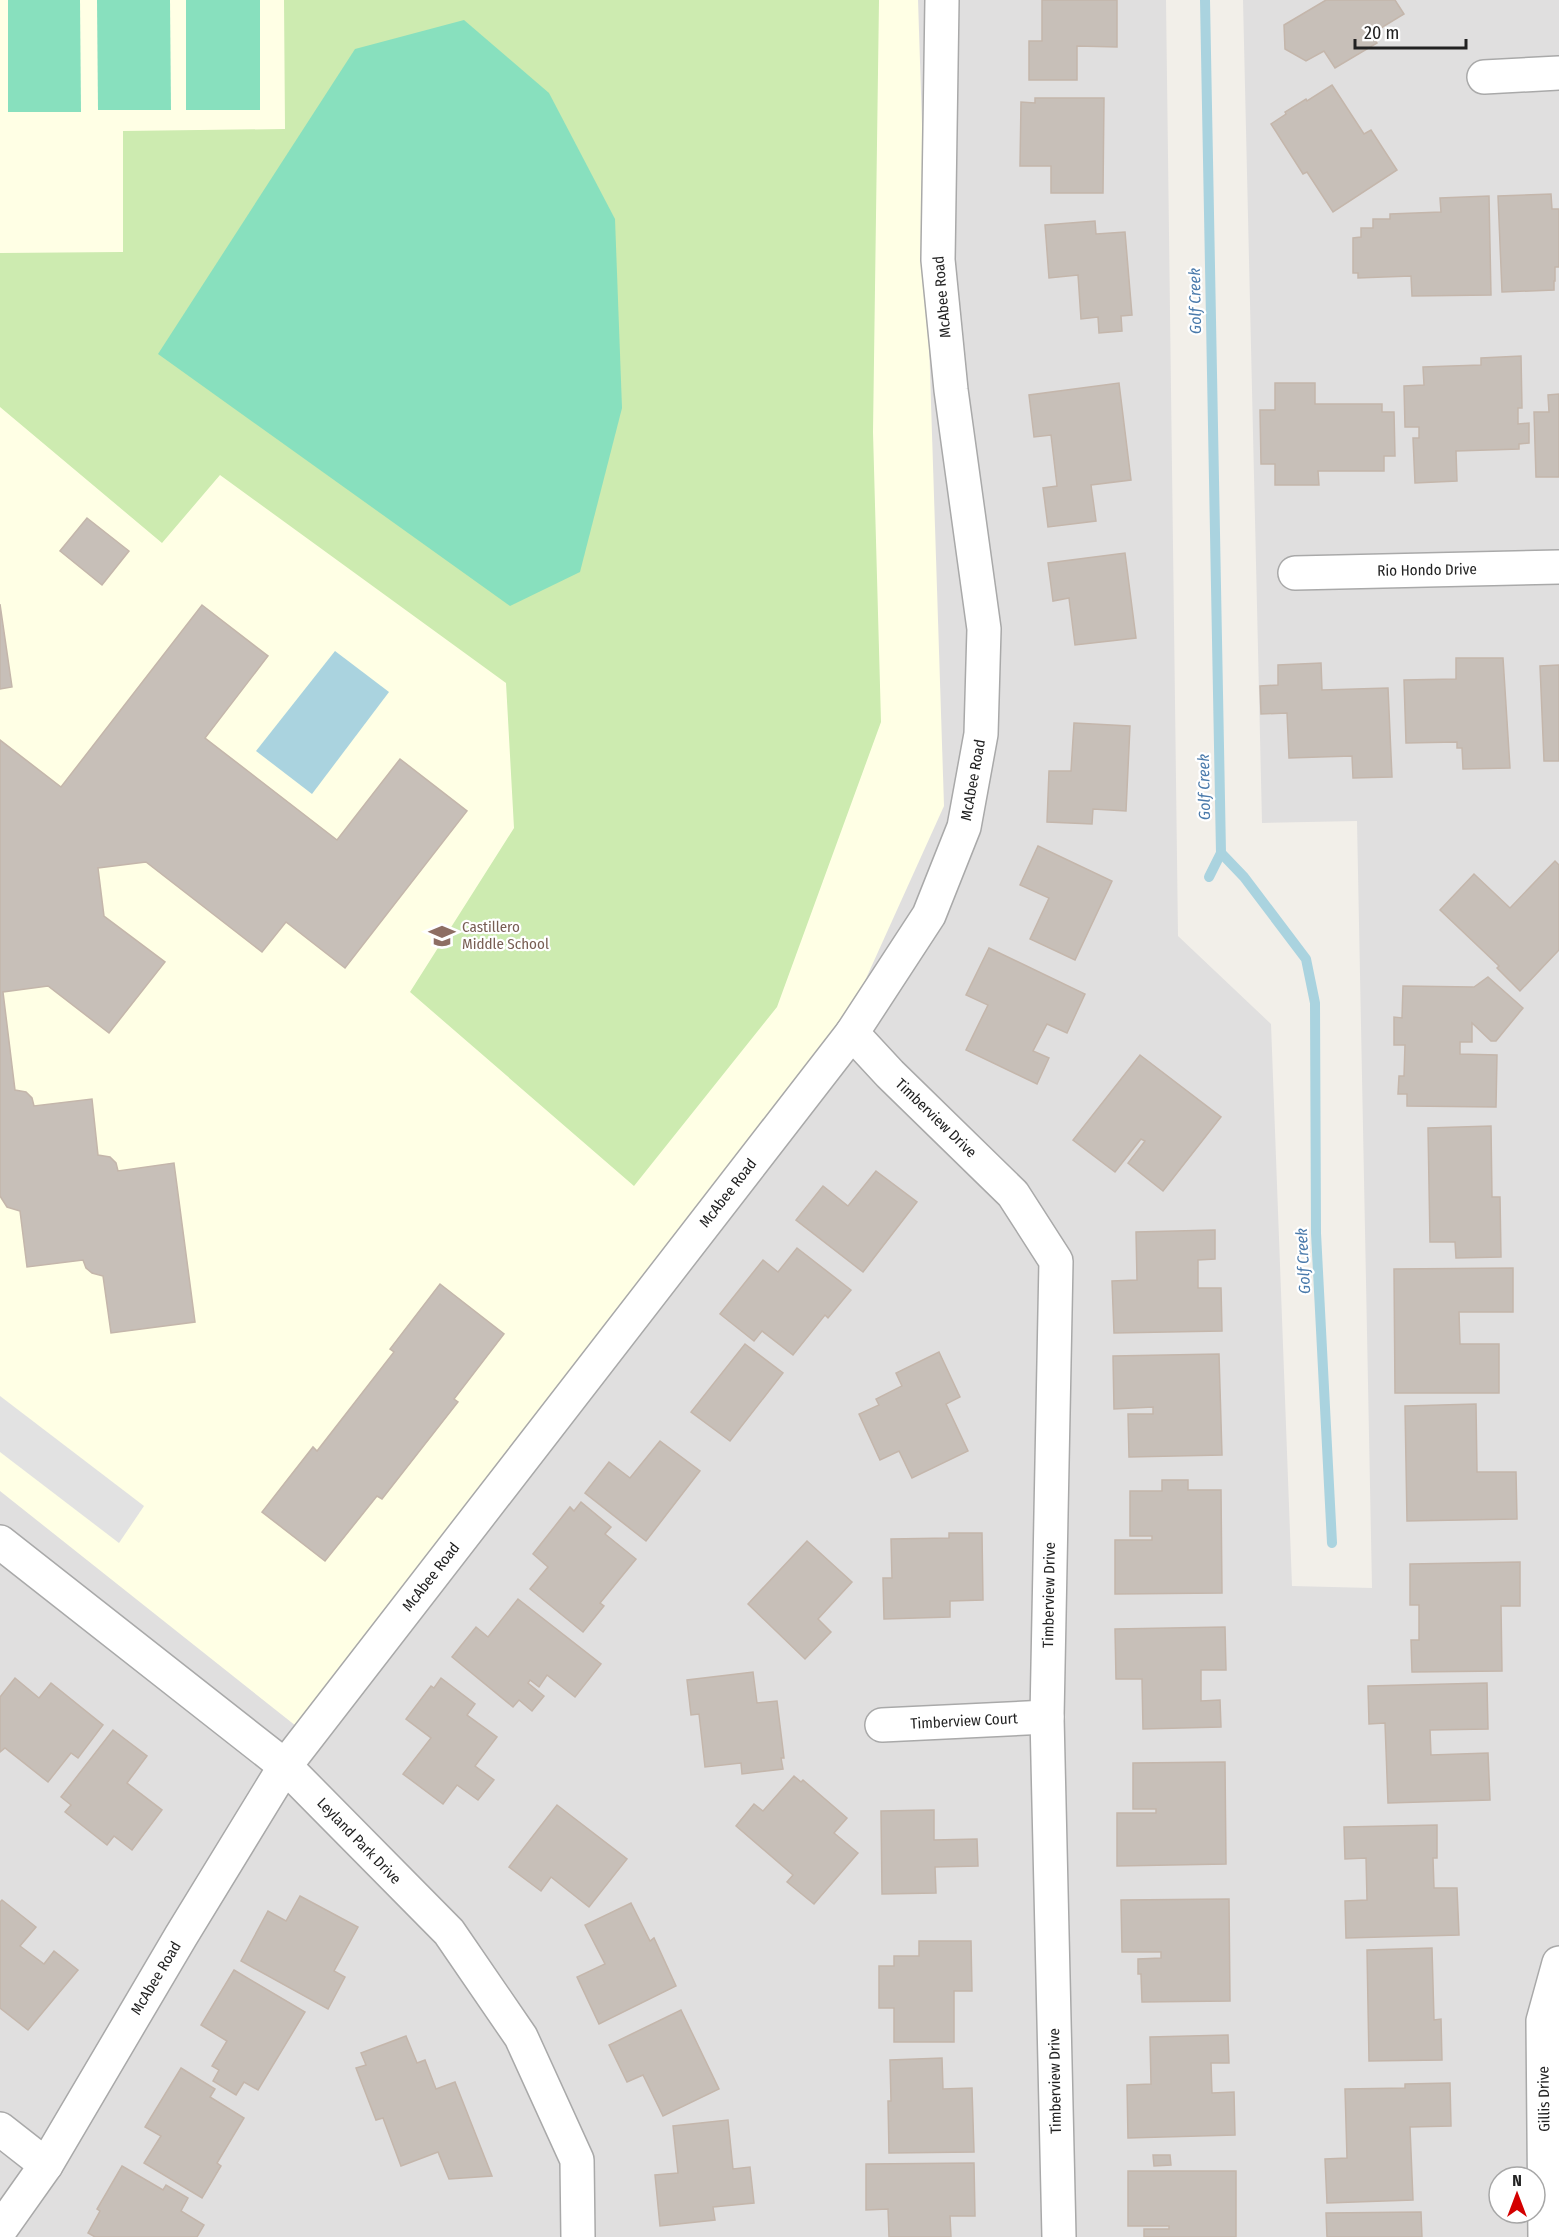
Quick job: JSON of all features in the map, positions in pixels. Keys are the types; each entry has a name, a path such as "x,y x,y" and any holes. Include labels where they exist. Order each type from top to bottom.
{"street":[{"name":"McAbee Road","path":"0,2230 46,2165 175,1946 285,1766 852,1032 929,915 964,827 981,734 984,629 951,390 938,260 942,0"},
{"path":"1484,76 1559,73"},
{"name":"Rio Hondo Drive","path":"1295,573 1559,567"},
{"name":"Timberview Drive","path":"852,1032 890,1074 1013,1194 1056,1261 1047,1717 1059,2237"},
{"name":"Leyland Park Drive","path":"0,1542 285,1766 449,1932 521,2037 577,2160 578,2237"},
{"name":"Timberview Court","path":"882,1725 1047,1717"},
{"name":"Gillis Drive","path":"1545,2237 1543,2021 1559,1963"},
{"path":"0,2129 46,2165"}],"shaded area":[{"path":"0,0 1166,0 1178,936 1271,1024 1292,1586 1372,1588 1357,821 1262,823 1243,0 1559,0 1559,2237 0,2237"},
{"name":"Castillero Middle School","path":"0,0 918,0 944,806 826,1067 296,1726 0,1491"},
{"path":"0,1396 144,1506 119,1543 0,1452"}],"green space":[{"path":"8,0 80,0 81,112 8,112"},
{"path":"97,0 170,0 171,110 98,110"},
{"path":"186,0 260,0 260,110 186,110"},
{"path":"284,0 879,0 873,432 881,722 777,1007 634,1186 410,992 514,828 506,683 220,475 162,543 0,407 0,253 123,252 123,131 285,129"},
{"path":"464,20 549,93 615,219 622,408 580,572 510,606 158,354 355,49"}],"water":[{"path":"335,651 389,692 312,794 256,751"}],"building":[{"path":"1042,0 1117,0 1117,47 1077,46 1077,80 1029,80 1029,41 1042,41"},
{"path":"1326,0 1395,0 1404,14 1371,34 1377,43 1335,68 1324,51 1306,61 1285,49 1284,25"},
{"path":"1332,85 1364,134 1371,130 1397,170 1333,212 1307,172 1303,174 1271,124 1286,114 1285,112"},
{"path":"1035,98 1104,98 1103,193 1051,193 1051,166 1020,166 1021,102 1035,103"},
{"path":"1551,194 1552,209 1559,209 1559,267 1555,267 1554,290 1502,292 1498,196"},
{"path":"1489,196 1491,295 1412,296 1411,276 1358,278 1358,273 1353,273 1353,238 1361,237 1361,228 1373,228 1373,219 1390,219 1390,214 1441,212 1440,198"},
{"path":"1095,221 1096,234 1125,232 1132,315 1121,316 1122,331 1099,333 1098,317 1081,319 1078,275 1049,278 1045,225"},
{"path":"1521,356 1522,408 1518,408 1518,424 1529,423 1529,443 1519,444 1519,449 1456,451 1457,481 1415,483 1413,438 1419,438 1419,427 1405,427 1404,386 1424,385 1423,367 1481,365 1481,358"},
{"path":"1119,383 1131,480 1091,485 1096,521 1048,527 1043,488 1057,486 1051,435 1034,437 1029,395"},
{"path":"1275,383 1315,383 1315,404 1382,404 1382,412 1394,412 1395,456 1384,456 1384,471 1318,471 1319,485 1275,485 1275,464 1261,464 1260,410 1275,410"},
{"path":"1559,394 1559,477 1536,477 1534,412 1549,412 1548,395"},
{"path":"87,518 129,551 102,585 60,551"},
{"path":"1125,553 1136,638 1075,645 1069,598 1053,601 1048,563"},
{"path":"0,604 12,687 0,689"},
{"path":"202,605 268,656 205,738 337,840 400,759 467,811 345,968 286,922 262,952 146,862 98,868 104,916 165,962 109,1033 48,986 3,992 15,1090 26,1092 32,1098 34,1106 92,1099 98,1155 110,1157 116,1163 118,1171 174,1163 195,1322 111,1333 103,1276 92,1273 86,1268 83,1260 27,1267 20,1211 7,1207 0,1196 0,740 61,787"},
{"path":"1456,658 1503,658 1510,768 1463,769 1462,748 1457,748 1457,742 1406,743 1404,680 1456,679"},
{"path":"1321,663 1322,690 1388,688 1392,777 1353,778 1352,756 1289,758 1287,713 1261,714 1260,686 1278,685 1278,665"},
{"path":"1559,665 1559,761 1544,761 1540,666"},
{"path":"1074,723 1130,726 1126,811 1093,809 1092,824 1047,822 1049,771 1071,771"},
{"path":"1038,846 1112,881 1075,960 1030,939 1049,898 1020,885"},
{"path":"1555,861 1559,865 1559,950 1520,991 1497,968 1499,966 1440,910 1474,874 1510,908"},
{"path":"989,948 1085,994 1067,1033 1047,1024 1033,1051 1049,1058 1037,1084 966,1050 988,1005 966,995"},
{"path":"1488,977 1523,1008 1496,1041 1491,1041 1472,1023 1472,1042 1460,1042 1460,1054 1497,1055 1496,1107 1407,1106 1407,1094 1398,1094 1399,1076 1404,1076 1405,1045 1394,1045 1394,1017 1402,1018 1403,986 1474,987"},
{"path":"1140,1055 1221,1117 1163,1191 1128,1163 1145,1141 1141,1139 1115,1172 1073,1140"},
{"path":"1491,1126 1492,1197 1500,1197 1501,1257 1456,1258 1455,1242 1430,1242 1428,1128"},
{"path":"876,1171 917,1202 863,1272 796,1220 823,1186 848,1206"},
{"path":"1215,1230 1215,1259 1198,1260 1198,1288 1221,1288 1222,1331 1114,1333 1112,1281 1137,1280 1136,1232"},
{"path":"797,1248 851,1290 828,1318 825,1315 793,1355 762,1331 754,1341 720,1314 763,1260 778,1272"},
{"path":"1513,1268 1513,1312 1459,1312 1460,1344 1499,1344 1499,1393 1395,1393 1394,1269"},
{"path":"440,1284 504,1334 454,1399 458,1402 382,1499 377,1496 325,1561 262,1512 313,1447 317,1451 394,1352 390,1349"},
{"path":"745,1344 783,1373 730,1441 691,1412"},
{"path":"939,1352 960,1397 946,1404 968,1451 912,1478 899,1451 880,1460 859,1414 879,1405 876,1399 902,1386 896,1373"},
{"path":"1219,1354 1222,1455 1129,1457 1128,1414 1153,1414 1153,1407 1114,1409 1113,1356"},
{"path":"1476,1404 1477,1472 1516,1472 1517,1519 1407,1521 1405,1406"},
{"path":"660,1441 700,1471 646,1541 585,1493 609,1462 630,1478"},
{"path":"1162,1480 1188,1480 1188,1490 1221,1490 1222,1593 1115,1594 1115,1540 1152,1540 1152,1536 1130,1536 1130,1491 1162,1491"},
{"path":"581,1502 611,1527 605,1534 636,1559 600,1603 604,1606 583,1632 530,1589 548,1567 533,1554 570,1507 574,1511"},
{"path":"949,1533 982,1533 983,1600 950,1601 950,1617 884,1619 883,1578 892,1578 891,1539 949,1538"},
{"path":"807,1541 852,1582 818,1619 831,1632 805,1659 748,1604"},
{"path":"1520,1562 1520,1606 1501,1606 1502,1671 1412,1672 1411,1640 1419,1640 1419,1605 1410,1605 1410,1564"},
{"path":"518,1599 601,1664 575,1697 547,1675 539,1687 530,1680 528,1683 544,1696 532,1711 519,1700 513,1707 452,1657 476,1627 488,1637"},
{"path":"1225,1627 1226,1670 1201,1670 1201,1701 1220,1700 1221,1727 1143,1729 1142,1679 1116,1679 1115,1629"},
{"path":"753,1672 757,1703 777,1701 784,1758 781,1758 783,1769 742,1774 741,1763 705,1767 699,1714 691,1715 687,1680"},
{"path":"15,1678 39,1698 51,1683 103,1725 78,1758 71,1753 48,1782 5,1748 0,1752 0,1697"},
{"path":"441,1678 475,1704 467,1715 497,1737 475,1766 494,1780 478,1800 457,1785 443,1804 403,1774 431,1738 406,1719 431,1686 434,1688"},
{"path":"1487,1683 1488,1729 1430,1730 1431,1755 1488,1753 1490,1800 1388,1803 1385,1723 1369,1724 1368,1686"},
{"path":"113,1730 147,1756 127,1783 162,1810 132,1850 114,1836 107,1845 65,1812 71,1805 61,1797"},
{"path":"1225,1762 1226,1864 1117,1866 1117,1813 1156,1813 1156,1809 1133,1809 1133,1763"},
{"path":"794,1776 801,1782 803,1780 847,1818 834,1833 858,1853 814,1904 787,1882 793,1875 736,1826 754,1804 763,1811"},
{"path":"557,1805 627,1859 589,1907 551,1877 541,1891 509,1867"},
{"path":"934,1810 934,1840 977,1839 978,1866 935,1867 936,1893 882,1894 881,1811"},
{"path":"1437,1825 1437,1858 1433,1858 1434,1888 1457,1888 1459,1935 1346,1938 1345,1901 1367,1900 1366,1858 1345,1859 1344,1827"},
{"path":"300,1896 358,1927 334,1971 345,1977 328,2009 241,1961 268,1911 286,1921"},
{"path":"1229,1899 1230,2001 1142,2002 1138,1959 1161,1958 1161,1952 1122,1952 1121,1900"},
{"path":"2,1900 36,1927 20,1946 44,1964 54,1951 78,1970 28,2030 0,2008 0,1902"},
{"path":"631,1903 650,1941 654,1938 676,1986 599,2024 577,1977 605,1964 585,1925"},
{"path":"919,1941 971,1941 972,1991 954,1991 954,2042 894,2042 894,2008 879,2008 879,1966 894,1966 894,1956 919,1956"},
{"path":"1432,1948 1434,2020 1441,2019 1442,2060 1369,2061 1367,1950"},
{"path":"234,1970 305,2012 258,2090 244,2082 236,2095 213,2081 219,2070 212,2066 227,2041 201,2025"},
{"path":"681,2010 719,2089 663,2116 643,2075 627,2082 609,2045"},
{"path":"1228,2035 1229,2063 1211,2063 1212,2093 1234,2092 1235,2135 1128,2138 1127,2085 1151,2084 1150,2037"},
{"path":"406,2036 417,2063 425,2060 436,2089 455,2082 492,2176 449,2179 438,2152 401,2166 383,2118 376,2120 356,2068 366,2065 361,2053"},
{"path":"942,2058 943,2089 972,2088 974,2152 889,2153 890,2060"},
{"path":"181,2068 215,2089 210,2097 244,2118 217,2163 221,2166 202,2198 144,2163 161,2136 145,2127"},
{"path":"1450,2083 1451,2126 1410,2127 1413,2200 1327,2203 1325,2159 1347,2158 1345,2089 1405,2088 1405,2084"},
{"path":"728,2120 733,2169 750,2167 754,2203 713,2207 715,2220 660,2226 655,2175 678,2173 673,2126"},
{"path":"1153,2155 1170,2155 1171,2165 1154,2166"},
{"path":"974,2163 975,2216 950,2216 951,2237 889,2237 888,2209 866,2210 866,2164"},
{"path":"122,2166 163,2190 166,2185 188,2198 181,2211 204,2225 197,2237 95,2237 88,2233 100,2211 97,2209"},
{"path":"1128,2171 1236,2171 1236,2237 1144,2237 1144,2229 1169,2229 1169,2226 1128,2226"},
{"path":"1421,2212 1422,2237 1327,2237 1326,2213"}],"waterway":[{"name":"Golf Creek","path":"1205,0 1221,853 1244,877 1306,959 1315,1003 1316,1233 1332,1543"},
{"path":"1209,877 1221,853"}],"place":[{"name":"Castillero Middle School","path":"442,936"}]}
